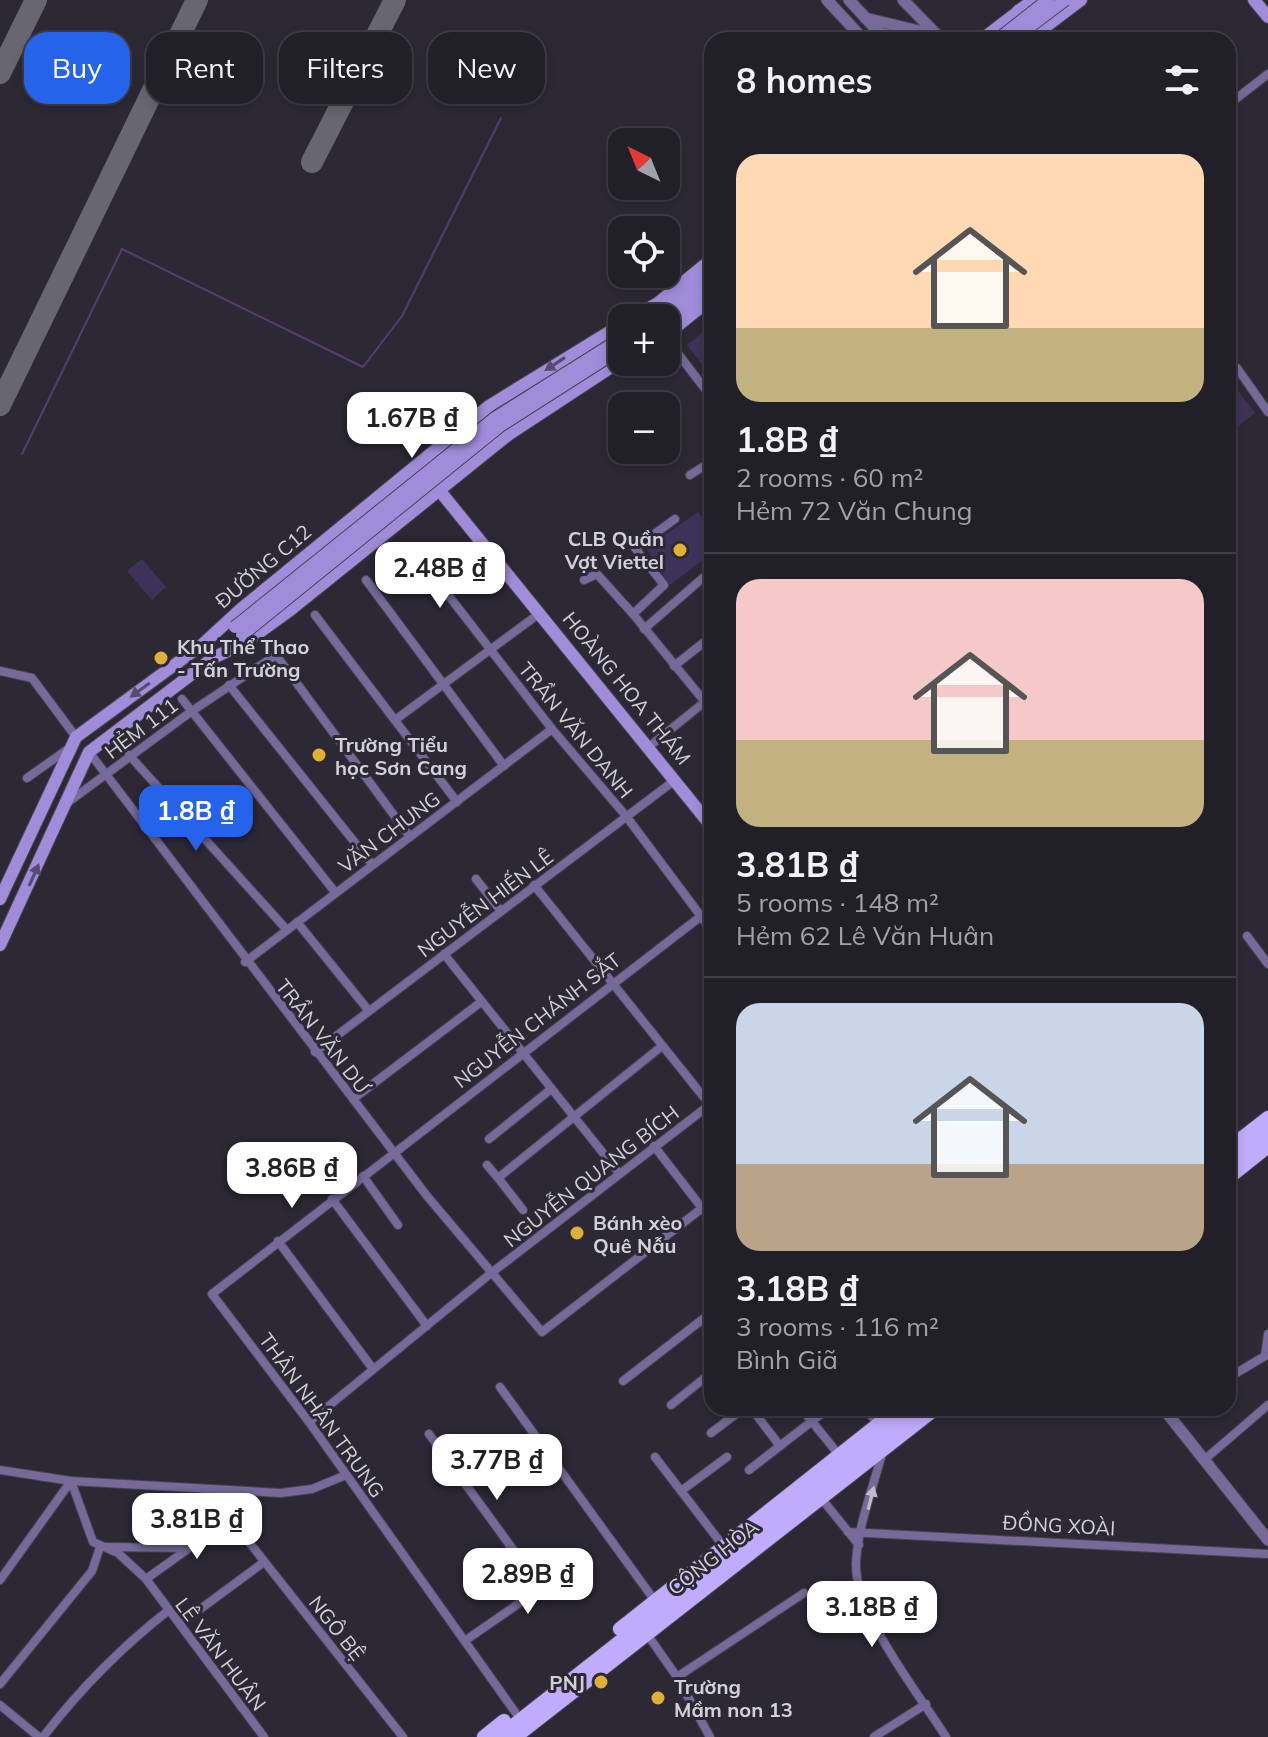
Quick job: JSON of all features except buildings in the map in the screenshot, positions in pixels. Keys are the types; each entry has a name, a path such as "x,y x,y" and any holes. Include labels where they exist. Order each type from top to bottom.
{"main road":[{"path":"992,32 1034,0"},
{"path":"1007,32 1048,0"},
{"path":"1023,32 1065,0"},
{"path":"1039,32 1081,0"},
{"path":"1254,0 1268,17"},
{"path":"1017,13 1029,32"},
{"path":"656,304 704,266"},
{"path":"673,304 704,279"},
{"path":"680,311 704,291"},
{"path":"680,324 704,305"},
{"name":"ĐƯỜNG C12","path":"0,899 76,737 203,644 489,406 608,333"},
{"path":"0,945 89,752 213,658 238,631 495,418 608,347"},
{"path":"203,644 238,631 500,426 608,357"},
{"path":"213,658 246,642 289,611 508,435 608,369"},
{"name":"HOÀNG HOA THÁM","path":"417,464 650,746 704,817"},
{"path":"1236,1143 1268,1118"},
{"path":"1236,1157 1268,1132"},
{"path":"1236,1172 1268,1146"},
{"name":"CỘNG HÒA","path":"499,1737 846,1456 888,1416"},
{"path":"846,1456 905,1416"},
{"name":"CỘNG HÒA","path":"515,1737 926,1416"},
{"name":"CỘNG HÒA","path":"484,1737 724,1547 846,1456"}],"street":[{"path":"827,0 857,32"},
{"path":"849,0 879,32"},
{"path":"903,0 934,32"},
{"path":"865,18 920,32"},
{"path":"1236,99 1268,74"},
{"path":"680,355 704,387"},
{"path":"1237,368 1268,412"},
{"path":"690,475 704,466"},
{"path":"633,614 664,585 635,548 675,519"},
{"name":"TRẦN VĂN DANH","path":"414,551 552,729 626,816 704,922"},
{"path":"584,580 597,574 674,666 704,695"},
{"path":"644,629 704,577"},
{"path":"366,580 504,766"},
{"path":"395,720 540,613"},
{"path":"315,615 457,802"},
{"path":"674,666 704,642"},
{"name":"HẺM 111","path":"67,803 129,755 276,655 410,837"},
{"path":"0,671 32,678 76,737"},
{"path":"229,685 372,864"},
{"path":"182,699 335,892"},
{"path":"650,746 704,702"},
{"name":"VĂN CHUNG","path":"245,962 552,729"},
{"path":"27,778 69,748"},
{"name":"TRẦN VĂN DƯ","path":"89,752 315,1052 490,1274 542,1332 701,1209"},
{"path":"129,755 287,930"},
{"name":"NGUYỄN HIẾN LÊ","path":"315,1052 675,780"},
{"path":"476,879 501,911"},
{"path":"534,885 704,1096"},
{"name":"NGUYỄN CHÁNH SẮT","path":"212,1294 520,1053 700,917"},
{"path":"297,922 369,1011"},
{"path":"1247,936 1268,964"},
{"path":"444,954 520,1053 619,1173"},
{"path":"353,1099 481,1002"},
{"path":"498,1178 662,1046"},
{"path":"489,1139 550,1090"},
{"name":"NGUYỄN QUANG BÍCH","path":"309,1422 490,1274 704,1109"},
{"path":"654,1146 704,1212"},
{"path":"487,1165 523,1210"},
{"path":"363,1176 398,1225"},
{"path":"332,1199 427,1326"},
{"path":"278,1241 373,1369"},
{"name":"THÂN NHÂN TRUNG","path":"212,1294 309,1422 515,1712"},
{"path":"623,1381 704,1318"},
{"path":"1236,1373 1265,1356 1268,1334"},
{"path":"671,1405 704,1378"},
{"path":"500,1387 655,1601"},
{"path":"1204,1460 1268,1405"},
{"path":"711,1433 733,1416"},
{"path":"757,1416 780,1446"},
{"path":"808,1416 846,1456"},
{"path":"749,1470 819,1416"},
{"path":"872,1416 878,1424"},
{"path":"1169,1416 1268,1540"},
{"path":"429,1434 541,1588"},
{"path":"883,1450 859,1545 857,1575 862,1600 946,1737"},
{"path":"655,1457 724,1547"},
{"path":"681,1491 727,1457"},
{"path":"0,1470 71,1481 299,1492 346,1475"},
{"path":"0,1580 71,1481"},
{"name":"LÊ VĂN HUÂN","path":"71,1481 91,1538 123,1556 146,1579 264,1737"},
{"name":"NGÔ BỆ","path":"242,1491 249,1542 403,1737"},
{"path":"821,1498 859,1545"},
{"path":"146,1579 243,1507"},
{"path":"213,1529 234,1525 249,1542"},
{"name":"ĐỒNG XOÀI","path":"848,1532 863,1530 1268,1554"},
{"path":"0,1684 92,1571 103,1547 188,1548"},
{"path":"180,1624 264,1562"},
{"path":"466,1640 573,1566"},
{"path":"677,1677 804,1593"},
{"path":"0,1705 41,1737 117,1650 169,1610"},
{"path":"647,1634 677,1677 710,1737"},
{"path":"874,1737 926,1704"},
{"path":"21,1737 28,1728"}],"shaded area":[{"path":"704,331 704,367 687,345"},
{"path":"1236,388 1255,413 1236,428"},
{"name":"CLB Quần Vợt Viettel","path":"698,512 704,520 704,559 670,585 646,548"},
{"path":"142,559 166,587 152,600 127,571"}],"waterway":[{"path":"22,454 122,249 363,367 402,316 501,118"}],"taxiway":[{"path":"0,73 36,0"},
{"path":"0,405 197,0"},
{"path":"312,162 395,0"}],"place":[{"name":"CLB Quần Vợt Viettel","path":"680,550"},
{"name":"Khu Thể Thao - Tấn Trường","path":"161,658"},
{"name":"Trường Tiểu học Sơn Cang","path":"319,755"},
{"name":"Bánh xèo Quê Nẫu","path":"577,1233"},
{"name":"PNJ","path":"601,1682"},
{"name":"Trường Mầm non 13","path":"658,1698"}]}
